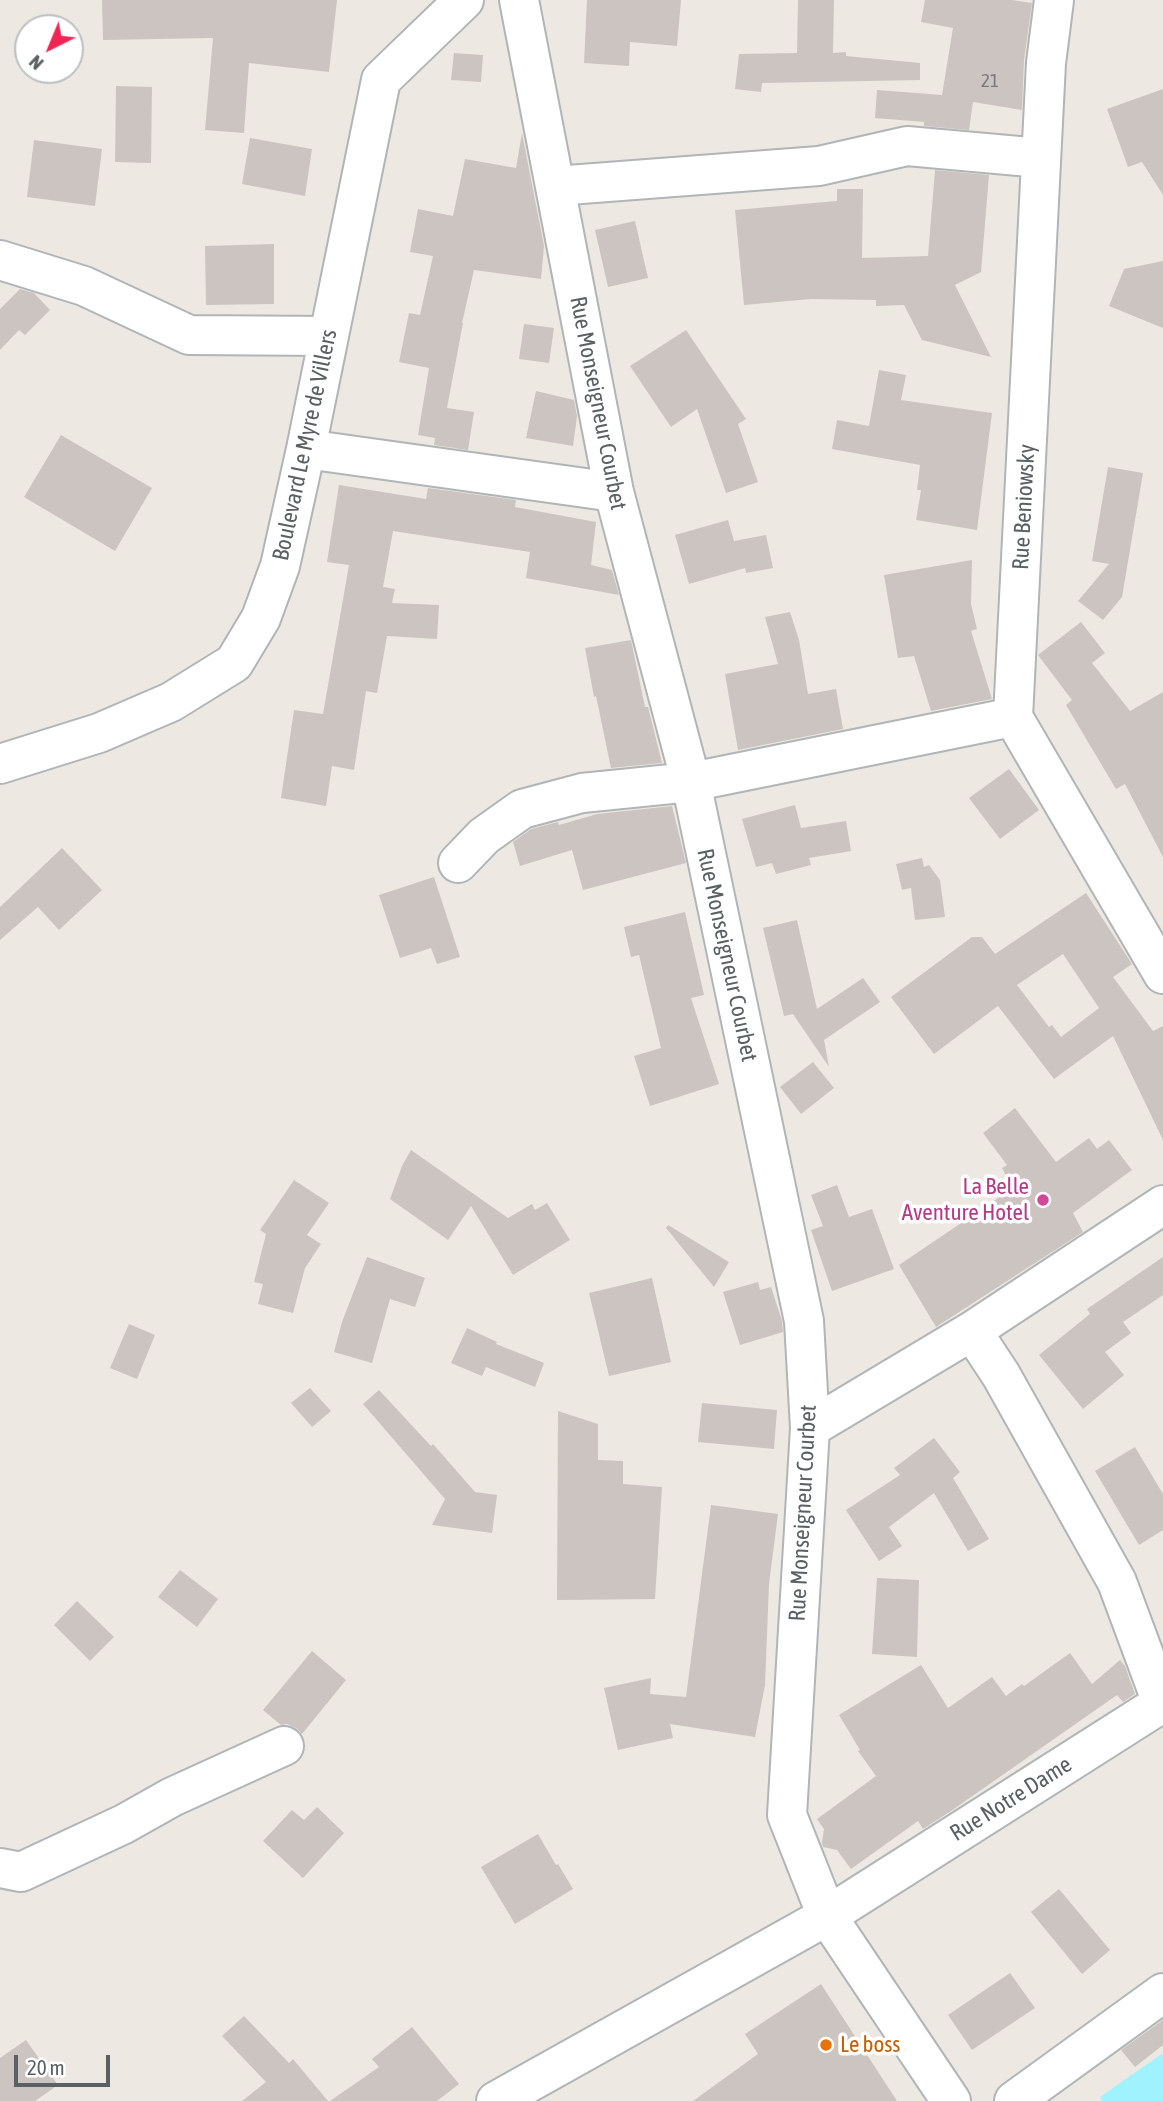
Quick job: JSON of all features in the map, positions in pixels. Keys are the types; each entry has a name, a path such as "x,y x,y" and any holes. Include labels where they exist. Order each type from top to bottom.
{"street":[{"name":"Boulevard Le Myre de Villers","path":"0,764 99,733 171,702 234,663 261,618 279,566 306,449 381,80 464,0"},
{"name":"Rue Monseigneur Courbet","path":"519,0 614,492 691,782 804,1321 810,1428 787,1815 827,1916 951,2101"},
{"name":"Rue Beniowsky","path":"1013,717 1046,64 1054,0"},
{"path":"555,186 819,166 907,146 1041,159"},
{"path":"0,260 84,286 189,335 329,336"},
{"path":"306,449 614,492"},
{"path":"458,863 484,836 522,809 582,793 691,782 1013,717 1163,974"},
{"path":"810,1428 972,1331 1163,1205"},
{"name":"Rue Notre Dame","path":"496,2101 827,1916 1162,1703 1117,1582 1001,1375 972,1331"},
{"path":"0,1868 21,1872 124,1824 172,1797 284,1746"},
{"path":"1014,2101 1163,1993"}],"water":[{"path":"1163,2053 1163,2101 1102,2101 1100,2097"}],"building":[{"path":"102,0 337,0 329,72 249,63 244,133 205,130 213,38 103,40"},
{"path":"587,0 681,0 677,46 630,42 629,66 584,63"},
{"path":"798,0 834,0 833,53 846,52 846,56 920,63 920,80 762,83 761,92 735,89 739,54 797,53"},
{"path":"925,0 1012,0 1032,3 1024,60 1022,110 973,102 969,130 924,126 924,122 875,118 877,90 942,95 953,28 921,22"},
{"path":"454,53 483,55 481,82 451,80"},
{"path":"116,86 152,87 151,163 115,162"},
{"path":"1163,89 1163,195 1142,162 1128,167 1107,109"},
{"path":"522,133 544,246 541,279 474,270 447,408 474,412 468,450 434,445 435,438 418,435 429,368 399,362 409,313 420,315 433,256 410,252 418,209 453,216 465,159 516,168"},
{"path":"250,138 312,149 305,196 242,184"},
{"path":"34,140 102,149 95,206 27,197"},
{"path":"935,170 989,175 981,272 955,285 991,357 922,340 904,305 876,306 876,300 811,299 744,305 735,210 837,201 837,189 863,189 862,258 928,256"},
{"path":"635,221 648,278 608,287 595,230"},
{"path":"274,244 274,304 206,305 205,246"},
{"path":"1163,261 1163,328 1109,306 1124,269"},
{"path":"20,289 34,293 50,310 25,335 19,330 0,350 0,309"},
{"path":"524,324 554,328 549,363 519,359"},
{"path":"686,330 746,419 738,424 758,482 726,493 697,409 671,427 630,366"},
{"path":"879,370 906,375 901,400 992,413 977,530 916,520 921,490 917,490 920,465 832,449 837,420 869,426"},
{"path":"536,391 574,400 577,416 573,446 526,438"},
{"path":"61,435 152,488 115,551 24,497"},
{"path":"1108,467 1143,473 1122,597 1103,620 1078,601 1109,564 1092,561"},
{"path":"339,485 426,499 428,488 516,500 515,507 596,522 591,565 612,570 619,595 526,578 530,552 393,531 383,587 395,589 392,603 439,605 437,639 387,636 377,693 366,691 354,770 332,766 326,806 281,798 294,710 323,714 349,565 327,562"},
{"path":"728,520 734,541 766,535 773,568 746,573 745,568 689,584 675,535"},
{"path":"972,560 971,604 977,629 971,631 992,699 931,711 914,656 898,658 884,575"},
{"path":"790,612 799,640 808,694 836,689 843,729 738,750 725,674 778,664 765,617"},
{"path":"1081,622 1105,653 1092,663 1130,711 1163,692 1163,857 1125,784 1116,789 1066,705 1072,700 1038,655"},
{"path":"631,640 645,707 648,707 662,763 611,768 585,648"},
{"path":"1009,769 1039,810 1000,839 969,798"},
{"path":"795,805 801,828 846,821 851,851 809,858 811,865 776,874 772,863 756,867 742,819"},
{"path":"672,806 686,863 583,890 572,850 520,866 513,842 531,829 558,822 559,825 597,814"},
{"path":"62,848 102,890 59,930 38,907 0,940 0,907"},
{"path":"922,858 924,867 929,865 940,880 945,917 915,920 911,888 902,890 896,864"},
{"path":"434,877 460,957 437,964 431,948 400,958 379,895"},
{"path":"1086,893 1132,964 1113,977 1153,1031 1163,1026 1163,1140 1113,1036 1054,1079 998,1006 934,1054 891,997 972,937 982,937 995,954","holes":["1063,954 1099,1008 1061,1037 1052,1025 1049,1027 1017,985"]},
{"path":"685,912 704,995 691,998 719,1084 650,1106 634,1056 661,1048 639,955 631,957 624,927"},
{"path":"797,920 817,1009 863,978 880,1002 824,1040 829,1067 793,1014 784,1016 763,928"},
{"path":"813,1062 834,1088 801,1114 780,1087"},
{"path":"1015,1108 1056,1162 1089,1138 1097,1149 1109,1140 1132,1170 1073,1213 1083,1232 936,1327 899,1265 1013,1188 1002,1168 1007,1165 983,1133"},
{"path":"411,1150 508,1218 532,1204 535,1210 547,1203 570,1240 513,1275 471,1206 448,1240 390,1199"},
{"path":"294,1180 329,1203 307,1235 321,1244 305,1268 293,1313 258,1304 263,1284 254,1282 266,1234 260,1230"},
{"path":"837,1185 849,1217 872,1209 894,1269 832,1291 811,1230 823,1226 811,1195"},
{"path":"668,1225 729,1262 714,1287 666,1228"},
{"path":"367,1257 425,1278 415,1307 390,1299 372,1363 334,1352 342,1322"},
{"path":"1163,1257 1163,1295 1123,1322 1131,1333 1105,1352 1124,1375 1083,1409 1039,1355 1090,1314 1087,1309"},
{"path":"652,1278 671,1362 609,1376 589,1293"},
{"path":"758,1282 760,1290 771,1287 783,1332 740,1345 723,1292"},
{"path":"129,1324 155,1335 137,1379 110,1368"},
{"path":"467,1328 497,1342 496,1344 544,1363 535,1387 486,1367 482,1376 451,1363"},
{"path":"310,1388 331,1411 312,1427 291,1403"},
{"path":"379,1390 431,1446 433,1444 475,1492 497,1495 492,1533 432,1525 445,1499 363,1404"},
{"path":"702,1403 777,1410 774,1449 698,1442"},
{"path":"558,1411 598,1424 598,1460 623,1461 623,1484 662,1487 655,1599 557,1600"},
{"path":"934,1438 960,1472 953,1478 989,1539 968,1551 934,1493 889,1527 902,1546 879,1561 846,1510 900,1475 894,1468"},
{"path":"1135,1447 1163,1494 1163,1530 1139,1545 1095,1471"},
{"path":"711,1505 778,1514 769,1584 765,1685 755,1737 670,1724 673,1738 618,1750 604,1688 651,1678 650,1694 686,1697"},
{"path":"180,1570 218,1599 197,1627 158,1597"},
{"path":"877,1578 919,1580 917,1657 872,1654"},
{"path":"77,1601 114,1637 90,1661 54,1625"},
{"path":"312,1651 346,1680 302,1734 287,1724 281,1725 263,1710"},
{"path":"1070,1653 1092,1684 1120,1660 1125,1666 1135,1694 1123,1702 1117,1695 951,1811 923,1829 918,1821 851,1869 837,1850 823,1847 824,1829 817,1819 876,1776 858,1751 860,1750 839,1715 921,1665 948,1708 992,1677 1006,1696"},
{"path":"317,1807 344,1833 303,1878 263,1841 292,1810 304,1820"},
{"path":"538,1834 573,1889 515,1924 481,1867"},
{"path":"1059,1889 1110,1950 1082,1974 1031,1912"},
{"path":"1010,1973 1035,2008 972,2050 948,2015"},
{"path":"821,1984 897,2101 693,2101 758,2054 745,2034"},
{"path":"244,2016 289,2063 293,2059 328,2101 242,2101 266,2082 222,2036"},
{"path":"1163,2020 1163,2045 1135,2067 1121,2050"},
{"path":"412,2027 459,2084 437,2101 330,2101 379,2067 372,2059"},
{"path":"26,2040 58,2085 35,2101 0,2101 0,2058"}],"place":[{"name":"La Belle Aventure Hotel","path":"1043,1200"},
{"name":"Le boss","path":"826,2045"}]}
